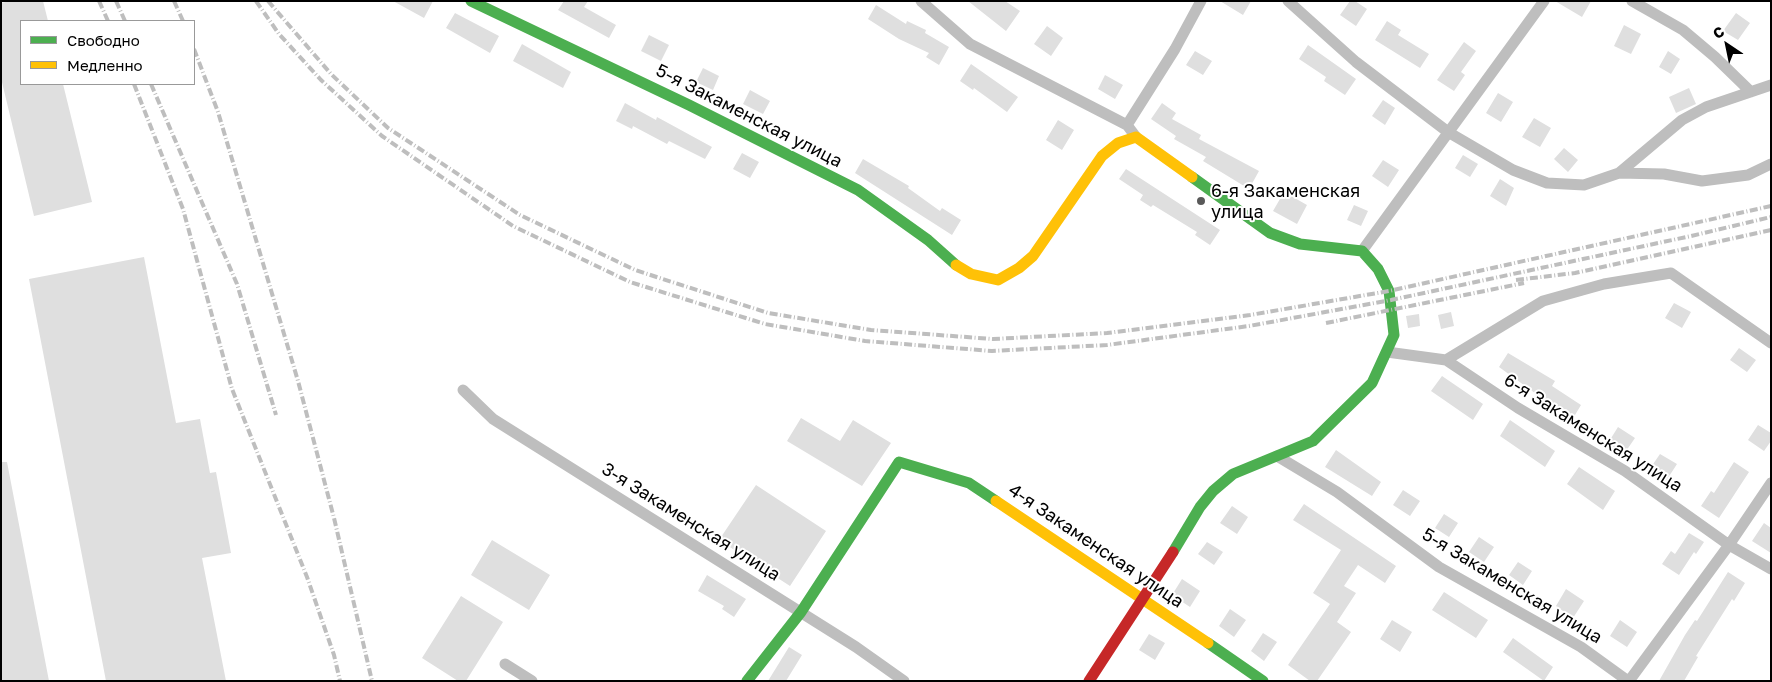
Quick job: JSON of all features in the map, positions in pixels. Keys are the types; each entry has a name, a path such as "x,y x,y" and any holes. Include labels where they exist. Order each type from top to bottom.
{"street":[{"name":"5-я Закаменская улица","path":"471,1 689,105 858,190 928,240 955,265 971,274 998,280 1019,268 1033,256 1082,182 1102,156 1118,143 1136,137"},
{"path":"921,1 970,44 1126,125 1136,137 1270,233 1300,244 1362,251 1378,269 1389,291 1394,335 1372,384 1313,441 1233,474 1213,491 1200,507 1089,681"},
{"path":"1126,125 1175,49 1201,1"},
{"path":"1288,1 1356,62 1448,132 1513,170 1547,183 1584,185 1619,173 1664,174 1702,181 1748,175 1771,164"},
{"path":"1362,251 1544,1"},
{"path":"1632,1 1683,30 1715,56 1752,92"},
{"path":"1619,173 1682,120 1706,107 1771,84"},
{"path":"1446,360 1543,301 1604,284 1671,273 1771,343"},
{"name":"6-я Закаменская улица","path":"1387,352 1446,360 1518,408 1625,471 1729,545 1771,569"},
{"name":"3-я Закаменская улица","path":"463,390 493,419 856,647 904,681"},
{"name":"5-я Закаменская улица","path":"1277,456 1337,492 1439,567 1581,647 1628,681"},
{"name":"4-я Закаменская улица","path":"801,612 899,462 969,482 1108,578 1142,597 1263,681"},
{"path":"1628,681 1729,545 1771,483"},
{"path":"747,681 801,612"},
{"path":"505,664 532,681"}],"building":[{"path":"10,1 43,1 48,20 20,20 20,85 63,85 92,202 34,216 1,78 1,3"},
{"path":"393,1 433,1 424,18"},
{"path":"564,1 588,1 584,7 616,25 609,38 558,10"},
{"path":"968,1 1005,1 1020,11 1006,31"},
{"path":"1220,1 1251,1 1243,15"},
{"path":"1350,1 1355,1 1367,9 1356,26 1340,15"},
{"path":"1555,1 1591,1 1582,17"},
{"path":"876,5 906,24 907,21 926,30 925,33 949,47 939,65 926,57 929,53 899,39 868,19"},
{"path":"455,13 499,36 490,53 446,28"},
{"path":"1736,13 1750,23 1738,40 1723,31"},
{"path":"1387,21 1401,30 1398,35 1429,54 1420,68 1375,40"},
{"path":"1624,25 1641,34 1631,54 1614,46"},
{"path":"1047,26 1063,38 1051,56 1034,44"},
{"path":"649,35 669,45 661,61 641,51"},
{"path":"1464,42 1476,51 1461,72 1465,75 1454,91 1437,80"},
{"path":"522,44 571,72 563,88 513,61"},
{"path":"1308,45 1356,79 1345,95 1324,81 1326,77 1299,59"},
{"path":"1195,51 1212,61 1203,75 1186,65"},
{"path":"1668,51 1680,59 1671,74 1659,67"},
{"path":"971,64 1018,97 1007,112 974,88 973,90 960,81"},
{"path":"703,68 719,76 713,90 696,82"},
{"path":"1105,75 1123,85 1115,99 1098,89"},
{"path":"1689,88 1696,104 1676,113 1669,97"},
{"path":"750,90 770,101 763,114 743,104"},
{"path":"1498,93 1513,102 1501,122 1486,113"},
{"path":"1383,100 1395,108 1385,125 1372,116"},
{"path":"625,103 656,120 657,117 712,147 705,159 669,141 667,144 633,126 632,129 616,121"},
{"path":"1162,103 1176,113 1172,119 1201,135 1199,139 1259,171 1249,189 1203,161 1206,157 1174,139 1176,136 1151,119"},
{"path":"1534,118 1551,128 1540,147 1522,137"},
{"path":"1058,120 1074,130 1062,150 1046,140"},
{"path":"1564,148 1578,160 1568,172 1554,159"},
{"path":"742,153 759,162 750,178 733,169"},
{"path":"1463,155 1478,164 1470,177 1455,168"},
{"path":"863,159 909,186 908,188 940,211 942,208 961,220 952,235 855,173"},
{"path":"1383,160 1399,170 1388,187 1372,176"},
{"path":"1126,169 1220,230 1210,245 1195,235 1197,232 1153,205 1151,207 1140,200 1143,195 1119,179"},
{"path":"1500,179 1514,188 1506,206 1490,196"},
{"path":"1284,192 1307,205 1297,224 1273,211"},
{"path":"1354,205 1368,211 1361,226 1347,220"},
{"path":"144,257 176,423 200,419 210,473 216,472 231,553 202,558 226,681 106,681 29,279"},
{"path":"1674,303 1691,312 1682,328 1665,318"},
{"path":"1451,312 1454,326 1441,329 1438,315"},
{"path":"1419,314 1420,326 1408,328 1406,316"},
{"path":"1739,348 1756,360 1747,372 1730,360"},
{"path":"1508,353 1555,381 1552,386 1581,405 1572,420 1499,367"},
{"path":"1442,376 1483,404 1473,420 1431,391"},
{"path":"801,418 840,441 853,420 891,443 862,486 787,441"},
{"path":"1510,420 1555,451 1545,467 1500,436"},
{"path":"1758,425 1771,433 1771,441 1764,451 1748,440"},
{"path":"1618,427 1635,438 1624,454 1608,443"},
{"path":"1336,450 1381,482 1372,496 1325,467"},
{"path":"1660,454 1677,464 1666,481 1649,470"},
{"path":"1,462 7,462 49,681 1,681"},
{"path":"1734,462 1749,472 1719,518 1701,506 1711,491 1714,493"},
{"path":"1579,467 1615,491 1603,510 1567,484"},
{"path":"756,485 826,531 790,586 719,540"},
{"path":"1403,490 1420,501 1410,516 1393,505"},
{"path":"1304,504 1396,566 1385,583 1358,565 1344,586 1356,593 1337,622 1351,632 1317,681 1310,681 1288,665 1330,604 1313,593 1341,550 1293,520"},
{"path":"1232,506 1248,517 1237,534 1220,523"},
{"path":"1444,514 1458,523 1449,537 1435,528"},
{"path":"1764,523 1771,528 1771,553 1752,541"},
{"path":"1689,533 1704,542 1696,554 1694,552 1679,575 1662,564 1671,551 1675,554"},
{"path":"1479,537 1494,547 1484,562 1469,552"},
{"path":"492,540 550,575 529,610 471,575"},
{"path":"1207,542 1223,552 1214,565 1198,554"},
{"path":"1518,562 1532,571 1523,585 1509,575"},
{"path":"1728,572 1745,583 1734,601 1732,599 1696,656 1698,657 1684,681 1659,681 1685,635 1695,620 1697,621"},
{"path":"707,575 746,599 734,617 722,609 724,606 698,591"},
{"path":"1182,579 1200,591 1190,607 1172,595"},
{"path":"1566,589 1584,601 1573,618 1556,606"},
{"path":"1444,592 1488,620 1476,638 1432,610"},
{"path":"461,596 503,622 466,681 458,681 422,658"},
{"path":"1230,609 1246,620 1234,637 1219,626"},
{"path":"1392,620 1412,632 1400,652 1380,639"},
{"path":"1620,620 1637,632 1627,647 1610,636"},
{"path":"1263,633 1277,642 1264,661 1251,651"},
{"path":"1149,634 1165,643 1155,660 1139,650"},
{"path":"1513,638 1553,667 1544,681 1503,652"},
{"path":"789,647 802,655 786,681 768,681"}],"railway":[{"path":"99,1 108,20"},
{"path":"116,1 125,20"},
{"path":"174,1 183,20"},
{"path":"256,1 279,34 321,80 382,136 513,226 630,282 765,324 865,341 992,351 1107,345 1249,326 1391,300 1771,217"},
{"path":"268,1 331,74 388,128 520,215 635,270 768,313 871,330 993,339 1107,333 1250,315 1389,291 1771,206"},
{"path":"195,52 218,112 298,381 334,518 372,681"},
{"path":"134,85 183,209 232,389 307,577 334,655 340,681"},
{"path":"151,85 237,284 276,415"},
{"path":"1516,280 1575,273 1771,230"},
{"path":"1326,323 1524,283"}],"traffic: fast":[{"path":"471,1 689,105 858,190 928,240 956,265"},
{"path":"1173,552 1200,507 1213,491 1233,474 1313,441 1372,383 1394,335 1389,291 1378,269 1362,251 1300,244 1270,233 1192,177"},
{"path":"747,681 801,612 899,462 969,483 996,501"},
{"path":"1208,643 1263,681"}],"traffic: slow":[{"path":"956,265 971,274 998,280 1019,268 1033,256 1102,156 1118,143 1136,137 1192,177"},
{"path":"996,501 1208,643"}],"traffic: jam":[{"path":"1089,681 1173,552"}],"place":[{"name":"6-я Закаменская улица","path":"1201,201"}]}
